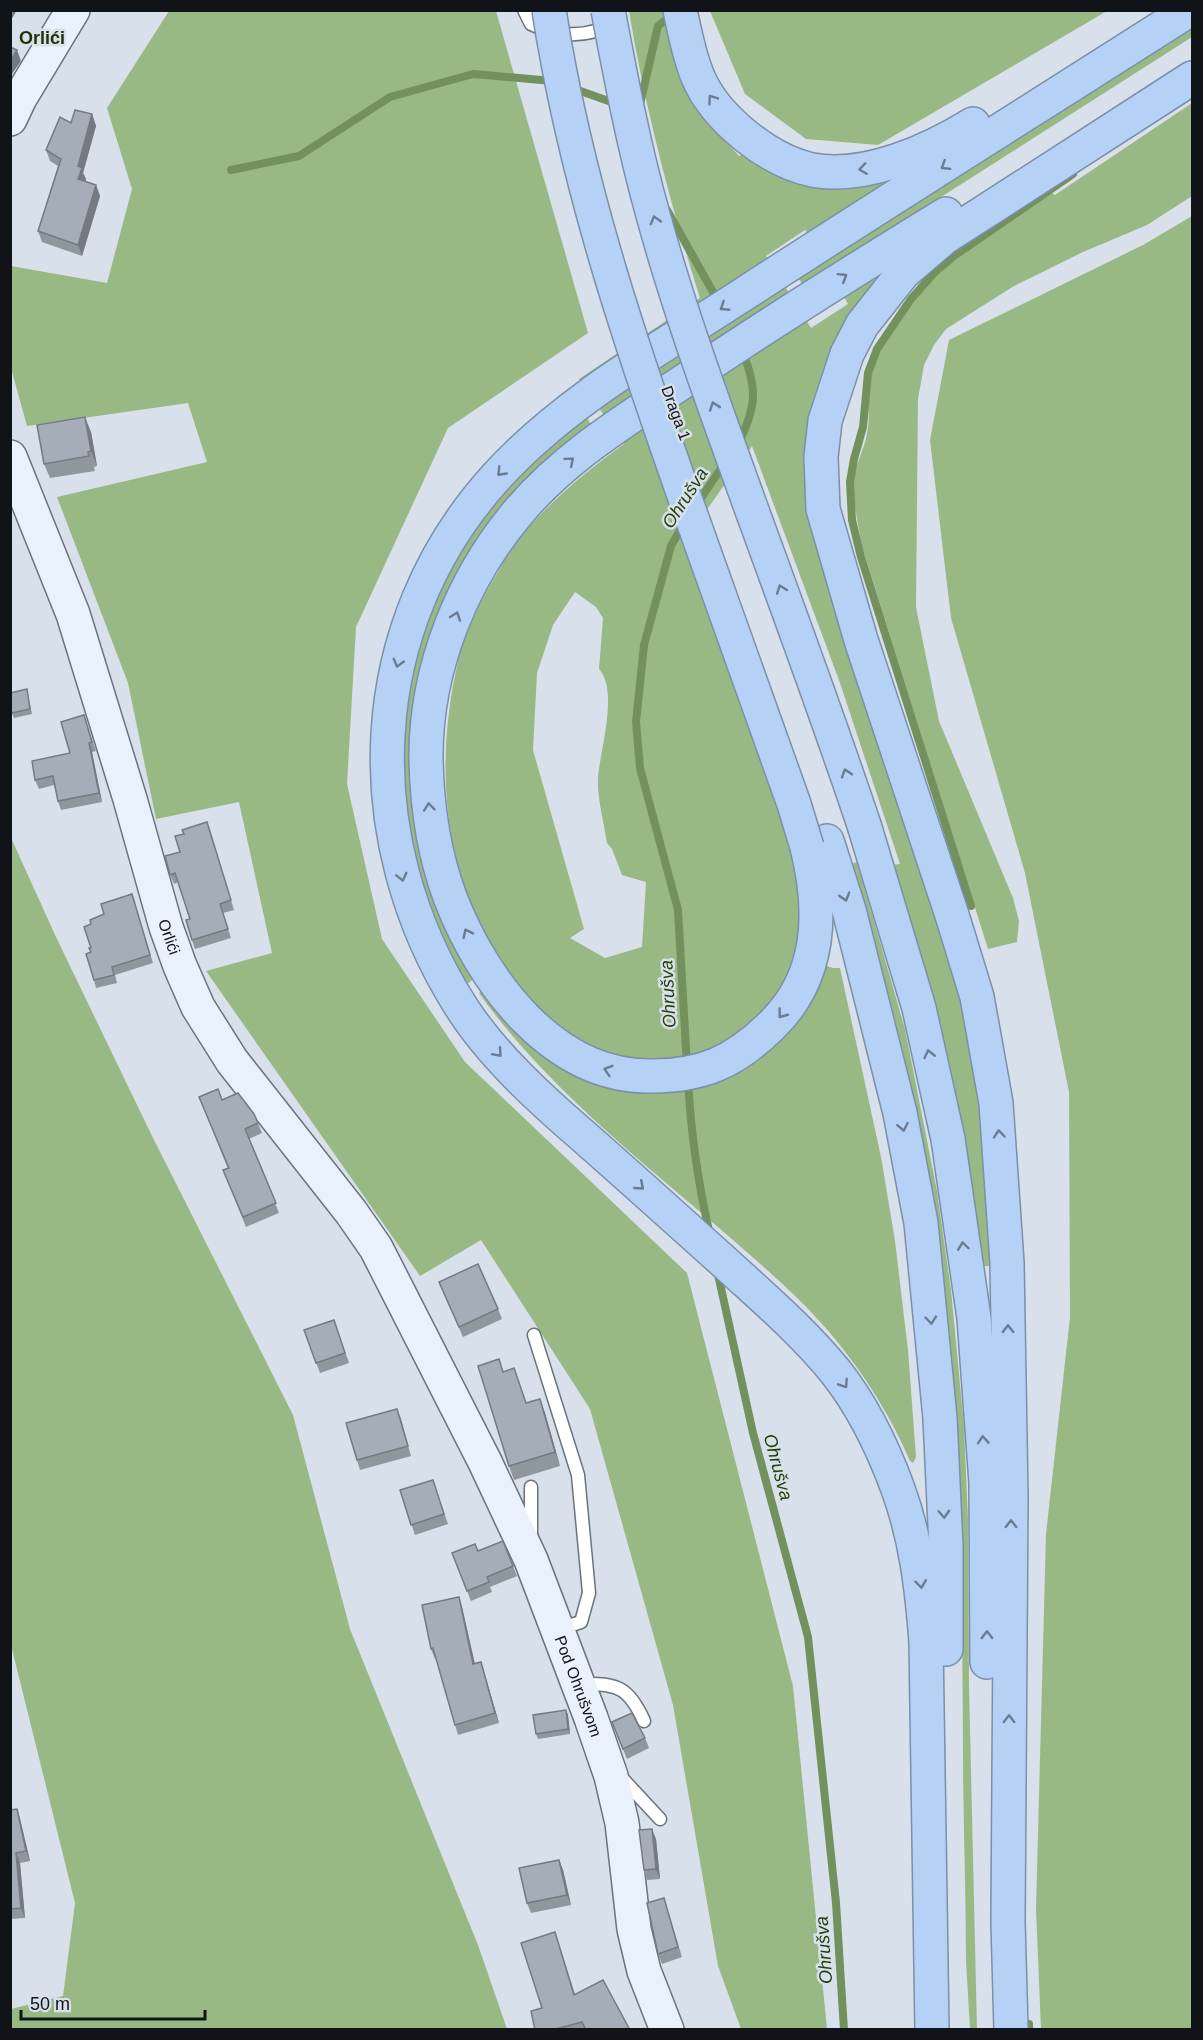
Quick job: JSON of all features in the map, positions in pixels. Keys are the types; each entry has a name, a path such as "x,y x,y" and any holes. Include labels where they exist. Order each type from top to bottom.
{"highway":[{"path":"549,10 581,170 611,278 667,448 790,793 849,910 900,1113 921,1223 940,1418 946,1547 947,1963 951,2030"},
{"name":"Draga 1","path":"568,10 595,146 644,319 817,844"},
{"path":"680,10 690,53 699,78 725,117 768,153 812,170 834,172 868,169 944,141 1152,10"},
{"path":"932,2030 926,1642 921,1580 913,1539 900,1493 873,1432 837,1374 806,1339 671,1213 557,1113 511,1068 461,1008 425,940 405,889 393,837 387,784 388,729 396,673 411,618 432,569 461,520 495,479 534,438 592,393 1190,10"},
{"path":"615,13 625,100 653,214 685,321 829,721 865,828 919,1008 948,1139 974,1318 986,1483 993,2030"},
{"path":"817,844 815,944 810,963 789,1004 775,1023 735,1057 713,1068 665,1076 639,1077 610,1071 585,1062 541,1032 523,1016 496,984 466,932 450,896 440,864 429,811 426,756 431,704 443,651 461,601 488,553 520,510 558,471 615,427 793,308 1192,62"},
{"path":"1011,2030 1008,1922 1011,1485 1007,1263 996,1103 976,997 952,915 861,640 823,509 821,456 825,421 847,354 872,310 903,273 944,238 1192,78"}],"street":[{"path":"10,119 20,98 73,10"},
{"name":"Orlići","path":"10,457 73,614 130,799 166,927 198,1007 232,1061 351,1212 376,1248 434,1362"},
{"name":"Pod Ohrušvom","path":"434,1362 506,1504 531,1560 605,1759 622,1823 634,1929 644,1971 667,2030"}],"lane":[{"path":"524,10 531,24 538,28 573,34 596,31 604,27 615,13"},
{"path":"534,1335 578,1475 589,1593 581,1622 558,1630"},
{"path":"531,1487 531,1560"},
{"path":"578,1684 596,1684 624,1691 634,1700 644,1721"},
{"path":"605,1759 660,1819"}],"green space":[{"path":"710,10 1107,11 878,145 806,139 745,94"},
{"path":"169,11 496,11 588,333 448,428 356,627 347,784 382,939 465,1062 687,1273 793,1686 827,2029 741,2029 718,1966 673,1705 590,1409 481,1240 420,1276 206,971 272,953 239,802 156,819 128,683 57,497 207,462 188,403 27,426 11,368 11,266 107,283 132,189 107,108"},
{"path":"629,11 663,11 681,76 718,132 739,156 744,153 881,181 884,186 808,234 805,230 766,256 811,328 848,304 844,297 872,279 877,282 812,443 962,999 980,1103 991,1266 983,1266 892,865 900,864 840,683 752,446 686,539 794,854 800,905 795,955 833,968 840,968 881,1157 895,1241 908,1350 916,1457 913,1463 860,1372 811,1312 788,1289 595,1121 534,1060 479,993 508,972 482,928 469,900 460,874 449,821 445,767 446,739 453,685 460,654 482,600 514,545 566,490 624,444 579,379 700,298 659,155","holes":["575,592 596,607 603,618 599,669 608,691 607,721 598,778 601,810 607,843 612,849 622,875 646,882 642,947 605,958 570,938 584,929 533,750 537,673 553,625"]},
{"path":"1192,29 1192,37 803,285 798,278"},
{"path":"1192,103 1192,196 1147,225 1083,252 1014,286 946,329 934,345 924,365 918,399 916,607 939,721 1013,898 1019,921 1017,942 988,949 862,546 855,510 854,482 868,426 870,379 880,348 897,320 942,270 997,228 1051,192 1055,195"},
{"path":"1192,216 1192,2029 1041,2029 1036,1909 1046,1534 1070,1317 1069,1092 1025,873 951,618 930,440 949,340 1143,245"},
{"path":"587,418 591,424 544,462 515,491 462,564 435,623 420,677 475,978 466,985 431,914 410,835 405,788 405,742 410,695 420,650 435,606 455,563 480,524 504,494 530,467"},
{"path":"12,840 152,1136 293,1415 350,1629 478,1945 507,2029 11,2029 11,2009 63,1996 75,1903 10,1641 10,841"},
{"path":"857,862 905,1029 937,1191 951,1290 964,1426 968,1520 969,1685 977,2029 970,2029 966,1961 959,1496 947,1306 923,1147 891,1005 851,864"}],"building":[{"path":"10,47 17,50 10,61"},
{"path":"75,110 92,114 78,166 82,168 78,179 96,185 78,245 38,231 61,159 46,150 60,117 71,123"},
{"path":"85,417 91,451 88,452 89,456 44,464 37,425"},
{"path":"27,689 30,709 12,713 10,693"},
{"path":"84,715 92,742 89,743 99,793 58,801 53,776 35,780 32,761 70,753 61,722"},
{"path":"207,822 231,900 220,904 228,929 192,940 186,920 190,919 175,873 170,875 165,856 180,852 175,836 184,834 182,830"},
{"path":"132,894 150,955 112,967 114,975 94,980 86,954 91,952 89,948 91,948 84,927 91,924 90,920 104,914 101,904"},
{"path":"218,1089 222,1100 238,1093 254,1114 258,1123 245,1129 276,1203 243,1217 223,1170 229,1168 199,1097"},
{"path":"478,1264 498,1309 459,1327 439,1282"},
{"path":"334,1320 345,1353 316,1363 304,1330"},
{"path":"499,1359 503,1372 514,1368 526,1403 540,1399 555,1452 509,1466 478,1366"},
{"path":"397,1409 408,1446 357,1460 346,1423"},
{"path":"433,1480 444,1514 411,1525 400,1490"},
{"path":"503,1541 513,1566 487,1577 489,1582 467,1591 452,1553 475,1544 478,1551"},
{"path":"459,1597 473,1664 481,1662 495,1713 455,1725 433,1648 431,1649 422,1605"},
{"path":"566,1710 568,1729 536,1734 533,1715"},
{"path":"632,1713 645,1738 623,1749 612,1722"},
{"path":"17,1809 26,1851 16,1853 21,1908 10,1909 10,1810"},
{"path":"652,1829 656,1869 644,1870 639,1830"},
{"path":"559,1860 567,1895 527,1903 519,1868"},
{"path":"664,1898 678,1947 658,1954 647,1903"},
{"path":"555,1932 574,1995 603,1980 630,2030 586,2030 582,2022 552,2030 535,2030 531,2011 542,2008 521,1943"}],"waterway":[{"name":"Ohrušva","path":"640,104 658,26 673,14"},
{"path":"231,170 299,156 390,97 473,74 552,81"},
{"path":"572,88 617,104"},
{"path":"971,906 861,557 852,520 850,482 863,427 868,373 877,349 911,299 934,273 954,256 1073,174"},
{"name":"Ohrušva","path":"667,210 718,301"},
{"name":"Ohrušva","path":"738,444 748,420 753,399 751,378 743,353"},
{"name":"Ohrušva","path":"697,504 724,464"},
{"name":"Ohrušva","path":"684,523 671,546 644,645 636,722 640,768 678,910 687,1066"},
{"name":"Ohrušva","path":"688,1081 696,1158 710,1235"},
{"name":"Ohrušva","path":"717,1270 753,1433 808,1637 836,1903 844,2030"},
{"path":"1029,2024 1029,2030"}],"district":[{"name":"Orlići","path":"42,38"}]}
